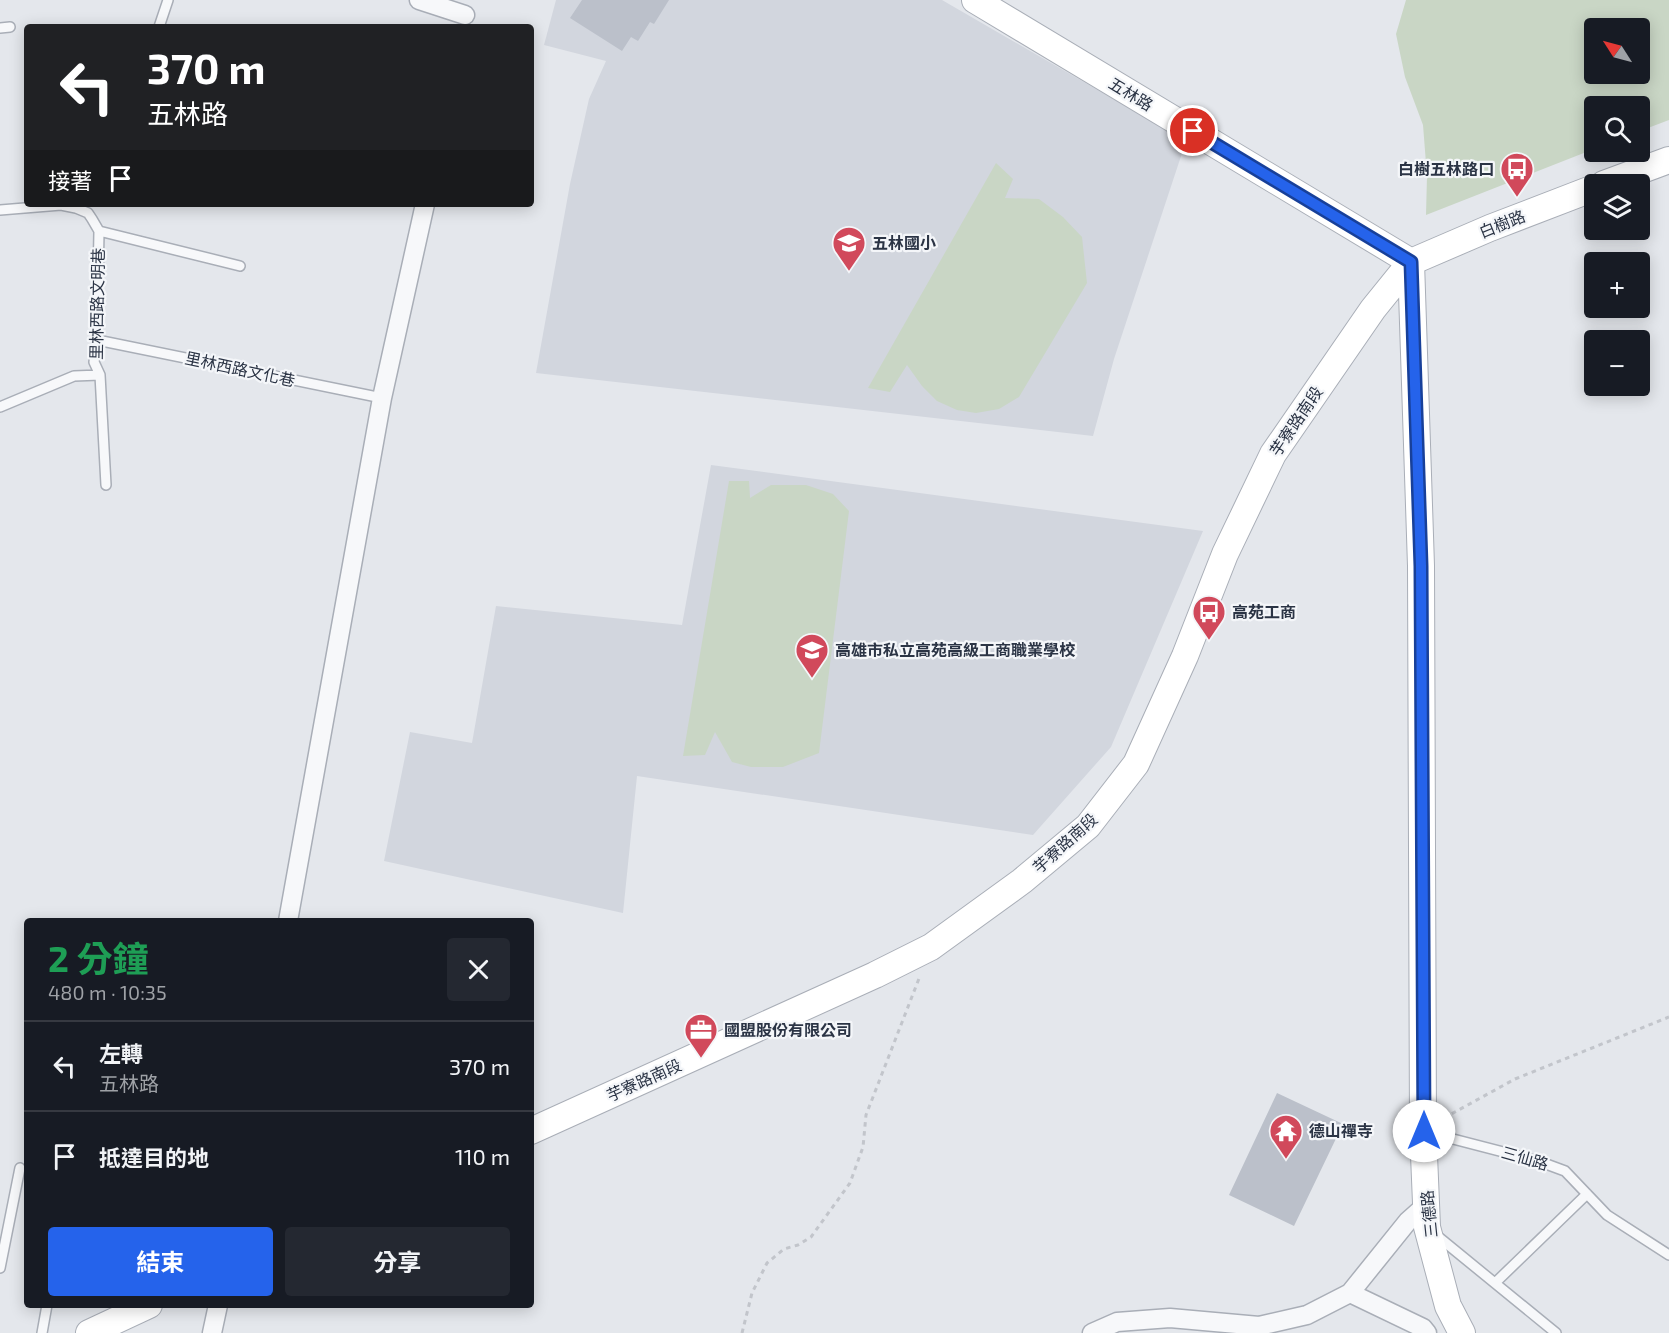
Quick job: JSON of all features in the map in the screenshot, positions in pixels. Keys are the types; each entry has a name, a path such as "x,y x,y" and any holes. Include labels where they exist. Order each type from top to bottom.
{"street":[{"path":"419,0 465,14"},
{"name":"五林路","path":"975,0 1411,262"},
{"path":"1631,174 1669,160"},
{"name":"白樹路","path":"1411,262 1490,228 1584,192"},
{"path":"289,918 382,398 424,207"},
{"name":"芋寮路南段","path":"534,1130 932,947 1022,881 1088,826 1136,764 1185,656 1225,554 1273,454 1373,309 1411,262"},
{"name":"三德路","path":"1411,262 1421,566 1424,1131 1427,1216 1448,1306 1462,1333"},
{"path":"1092,1333 1117,1322 1170,1318 1259,1326 1306,1315 1350,1293 1408,1221 1427,1216"},
{"path":"1350,1293 1422,1328 1427,1333"},
{"path":"100,1325 142,1308"},
{"path":"212,1333 217,1308"}],"lane":[{"path":"160,24 168,0"},
{"name":"里林西路文明巷","path":"0,210 37,207"},
{"name":"里林西路文明巷","path":"71,207 88,213 99,231 97,340 94,362 100,375 106,485"},
{"path":"99,231 240,266"},
{"name":"里林西路文化巷","path":"97,340 382,398"},
{"path":"0,407 67,378 100,375"},
{"name":"三仙路","path":"1424,1131 1538,1161 1564,1171 1607,1215 1669,1255"},
{"path":"0,1268 20,1168"},
{"path":"1495,1283 1587,1194"},
{"path":"1427,1216 1495,1283 1556,1333"},
{"path":"42,1333 46,1308"}],"path":[{"path":"742,1333 752,1293 767,1263 784,1249 798,1245 811,1237 850,1183 862,1147 866,1115 932,947"},
{"path":"1424,1131 1515,1079 1669,1017"}],"shaded area":[{"name":"五林國小","path":"556,0 942,0 1186,141 1114,359 1093,436 536,373 570,184 589,99 606,61 544,45"},
{"name":"高雄市私立高苑高級工商職業學校","path":"711,465 1203,531 1111,747 1033,835 637,776 623,913 384,861 410,732 472,743 496,606 682,625"}],"green space":[{"path":"1406,0 1669,0 1669,120 1650,127 1650,96 1584,96 1584,153 1426,215 1427,176 1423,125 1405,77 1396,34"},
{"path":"996,163 1013,179 1005,198 1039,199 1063,217 1082,237 1087,283 1019,397 999,409 976,413 957,410 937,401 922,386 907,365 890,392 868,388"},
{"path":"729,481 749,481 750,498 771,485 806,485 833,494 849,511 819,753 783,767 751,767 732,762 715,732 705,755 683,756"}],"building":[{"path":"582,0 669,0 654,24 650,22 638,41 631,37 622,51 570,18"},
{"name":"德山禪寺","path":"1277,1093 1343,1124 1294,1226 1229,1195"}],"place":[{"name":"白樹五林路口","path":"1517,198"},
{"name":"五林國小","path":"849,272"},
{"name":"高苑工商","path":"1209,641"},
{"name":"高雄市私立高苑高級工商職業學校","path":"812,679"},
{"name":"國盟股份有限公司","path":"701,1059"},
{"name":"德山禪寺","path":"1286,1160"}],"route":[{"path":"1193,131 1411,262 1421,566 1424,1131"}]}
